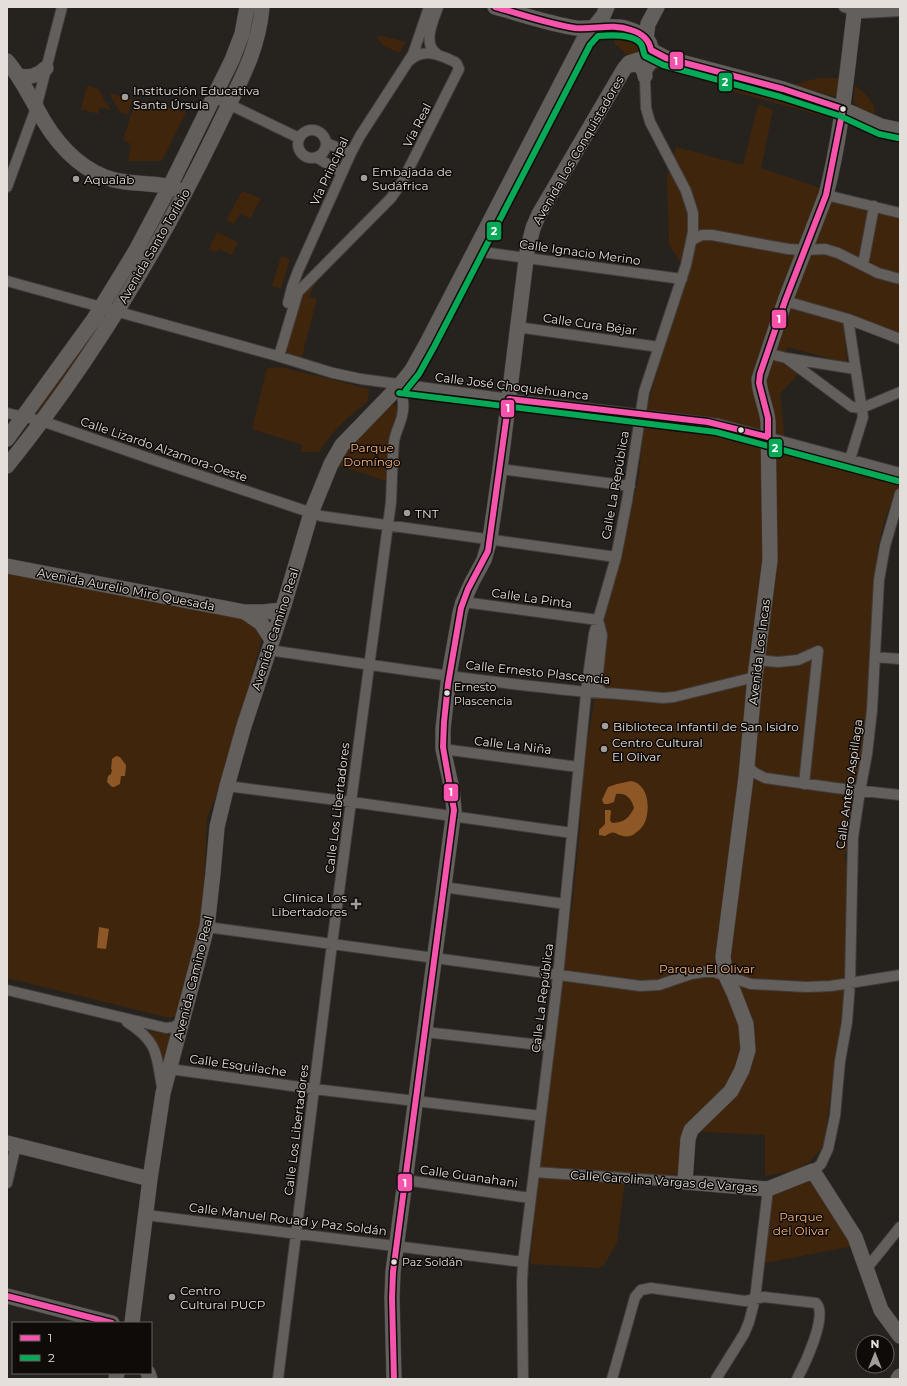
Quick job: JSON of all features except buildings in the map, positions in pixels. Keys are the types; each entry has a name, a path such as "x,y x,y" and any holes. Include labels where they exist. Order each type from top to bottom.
{"street":[{"path":"7,187 36,108 62,7"},
{"name":"Avenida Santo Toribio","path":"7,438 24,417 102,307 135,252 170,186 232,60 242,34 247,7"},
{"name":"Avenida Santo Toribio","path":"7,466 42,421 117,312 185,193 248,66 259,30 262,7"},
{"name":"Vía Principal","path":"277,356 292,287 298,271 351,152 409,61 416,47 429,7"},
{"path":"437,54 431,48 430,39 438,7"},
{"path":"495,7 577,28 621,27 635,31 666,58 783,89 843,109 881,126 900,130"},
{"name":"Avenida Camino Real","path":"132,1322 150,1179 163,1093 207,927 214,873 218,819 311,513 331,464 342,445 400,385 412,370 428,343 583,41 604,16 607,7"},
{"path":"649,44 649,21 657,7"},
{"path":"851,8 872,13 900,11"},
{"name":"Avenida Los Incas","path":"685,1182 688,1138 691,1130 731,1091 742,1070 747,1056 748,1044 746,1024 726,976 724,957 747,766 755,678 771,552 768,493 768,418 759,383 760,374 785,301 826,194 843,109 851,8"},
{"name":"Avenida Los Conquistadores","path":"394,1379 392,1298 393,1272 453,817 453,799 443,749 443,729 449,675 463,602 484,560 490,539 529,241 540,214 627,66 630,62 648,57 649,44"},
{"path":"409,61 421,54 437,54"},
{"name":"Vía Real","path":"277,356 298,292 386,204 402,182 459,71 459,67 455,62 437,54"},
{"path":"645,76 652,64 666,58"},
{"path":"7,61 19,76 50,130 74,158 95,173 120,182 170,186 185,193"},
{"path":"627,66 634,64 639,65 643,68 645,76"},
{"path":"19,76 34,76 46,68"},
{"name":"Calle La República","path":"522,1379 523,1262 558,976 578,767 594,634 616,557 630,486 644,392 682,278 692,240 693,218 688,197 684,186 650,122 646,108 645,76"},
{"path":"214,97 300,138"},
{"path":"314,130 322,135 326,143 324,151 312,158 303,155 298,147 300,138 306,132 314,130"},
{"path":"326,143 351,152"},
{"path":"316,157 342,173"},
{"path":"826,194 900,212"},
{"path":"863,265 874,206"},
{"path":"692,240 702,235 712,235 788,249 805,250 820,248 830,250 878,273 900,279"},
{"name":"Calle Ignacio Merino","path":"475,251 682,278"},
{"path":"298,271 298,275 301,280 309,280"},
{"name":"Calle José Choquehuanca","path":"7,281 333,373 400,385 640,416 718,424 900,473"},
{"path":"785,301 848,319 900,339"},
{"path":"848,319 863,417 850,459"},
{"name":"Calle Cura Béjar","path":"517,327 659,347"},
{"path":"767,353 786,358 856,369"},
{"path":"786,358 852,408 862,408 900,392"},
{"name":"Calle Los Libertadores","path":"278,1379 332,944 391,502 394,442 396,430 404,409 400,385"},
{"name":"Calle Lizardo Alzamora-Oeste","path":"7,413 42,421 311,513 388,526 616,557"},
{"path":"500,469 630,486"},
{"name":"Calle Antero Aspillaga","path":"814,1171 821,1164 830,1142 835,1116 840,1061 847,1022 850,983 853,837 867,754 881,563 897,500 900,494"},
{"name":"Avenida Aurelio Miró Quesada","path":"7,566 245,612 282,610"},
{"name":"Calle La Pinta","path":"463,602 598,620"},
{"name":"Avenida Aurelio Miró Quesada","path":"245,612 261,623 270,645"},
{"name":"Calle La República","path":"598,620 602,635 597,687 602,692"},
{"name":"Calle Ernesto Plascencia","path":"270,645 369,665 587,691 663,698 674,697 755,678"},
{"path":"758,660 778,662 794,661 818,651 804,784"},
{"path":"875,657 900,659"},
{"name":"Calle La Niña","path":"443,749 578,767"},
{"path":"747,766 764,778 900,795"},
{"path":"227,786 572,833"},
{"path":"443,887 565,904"},
{"path":"207,927 558,976 646,986 659,985 691,974 704,972 714,972 745,983 758,985 820,987 900,975"},
{"path":"7,990 122,1019 166,1028 174,1027 181,1022"},
{"path":"122,1019 144,1033 152,1043 157,1056 163,1093"},
{"path":"425,1032 549,1046"},
{"name":"Calle Esquilache","path":"170,1069 416,1102 541,1116"},
{"path":"7,1183 12,1144 150,1179"},
{"path":"814,1171 855,1237 881,1310 900,1336"},
{"name":"Calle Carolina Vargas de Vargas","path":"534,1172 768,1189 814,1171"},
{"name":"Calle Guanahani","path":"404,1180 530,1198"},
{"path":"716,1379 747,1328 755,1299 768,1189"},
{"name":"Calle Manuel Rouad y Paz Soldán","path":"146,1215 523,1262"},
{"path":"867,1268 900,1227"},
{"path":"612,1379 635,1297 641,1290 651,1288 745,1300 764,1297 814,1302 819,1306 818,1326 815,1340 798,1379"},
{"path":"7,1296 108,1322"}],"green space":[{"path":"620,33 630,35 646,48 635,59 626,54 614,43 615,36"},
{"path":"382,36 406,42 399,53 384,46 376,37"},
{"path":"818,78 840,78 837,97 793,85"},
{"path":"855,85 871,101 875,114 856,106 854,103"},
{"path":"87,86 99,89 105,102 112,110 100,107 98,114 81,109"},
{"path":"733,86 783,96 840,113 838,120 731,91"},
{"path":"109,93 132,99 128,115 120,112"},
{"path":"136,99 186,112 162,161 128,161 131,144 123,140"},
{"name":"Parque El Olivar","path":"758,104 773,110 761,168 900,215 900,333 844,324 847,363 787,347 787,357 800,372 780,394 785,442 900,475 900,485 886,515 878,546 869,656 867,723 858,779 848,826 849,846 844,856 848,867 846,998 837,1043 824,1146 810,1161 796,1170 765,1176 765,1135 687,1131 680,1176 626,1173 617,1243 604,1265 599,1268 530,1264 540,1157 573,898 580,829 582,772 598,680 605,617 616,562 638,482 645,415 686,271 669,245 667,177 676,147 743,165"},
{"path":"242,191 261,198 250,219 240,213 234,224 226,220"},
{"path":"217,232 238,242 232,255 219,249 217,252 209,249"},
{"path":"281,256 290,259 281,289 272,286"},
{"path":"317,280 309,297 317,299 301,360 284,354 303,294"},
{"path":"101,314 109,317 42,414 33,411"},
{"path":"281,367 369,389 368,401 341,424 329,437 319,452 300,452 303,445 252,429 267,368"},
{"name":"Parque Domíngo","path":"393,404 400,408 389,482 337,465 342,454"},
{"path":"7,574 247,615 263,635 224,775 207,819 203,913 179,1014 170,1018 7,978"},
{"path":"149,1031 175,1036 163,1067 151,1036"},
{"name":"Parque del Olivar","path":"813,1177 853,1246 765,1263 772,1189"}],"shaded area":[{"path":"116,756 120,757 126,765 125,776 121,776 120,784 112,787 107,782 108,776 111,774 112,770 112,759"},
{"path":"631,781 642,787 647,798 647,812 643,825 635,834 630,836 623,836 613,832 605,836 599,835 599,830 605,824 605,810 611,811 610,820 612,823 620,822 626,819 634,808 630,799 623,794 616,794 614,802 604,804 602,800 608,787"},
{"path":"99,927 109,929 106,949 97,948"}],"transit line":[{"name":"1","path":"394,1379 392,1298 393,1272 454,810 443,747 448,684 461,608 468,589 488,551 509,399 708,422 768,437 768,418 759,383 760,374 785,301 826,195 843,109 783,89 666,58 651,50 644,37 631,30 617,27 575,28 495,7"},
{"name":"2","path":"406,390 419,374 434,347 590,45 598,36 608,35 633,38 641,44 645,56 663,65 781,97 840,116 879,134 898,138"},
{"name":"2","path":"399,393 716,432 898,481"},
{"name":"1","path":"7,1296 108,1322"}],"place":[{"name":"Institución Educativa Santa Úrsula","path":"125,97"},
{"name":"Embajada de Sudáfrica","path":"364,178"},
{"name":"Aqualab","path":"76,179"},
{"name":"TNT","path":"407,513"},
{"name":"Ernesto Plascencia","path":"447,693"},
{"name":"Biblioteca Infantil de San Isidro","path":"605,726"},
{"name":"Centro Cultural El Olivar","path":"604,749"},
{"name":"Clínica Los Libertadores","path":"356,904"},
{"name":"Paz Soldán","path":"394,1262"},
{"name":"Centro Cultural PUCP","path":"172,1297"}]}
